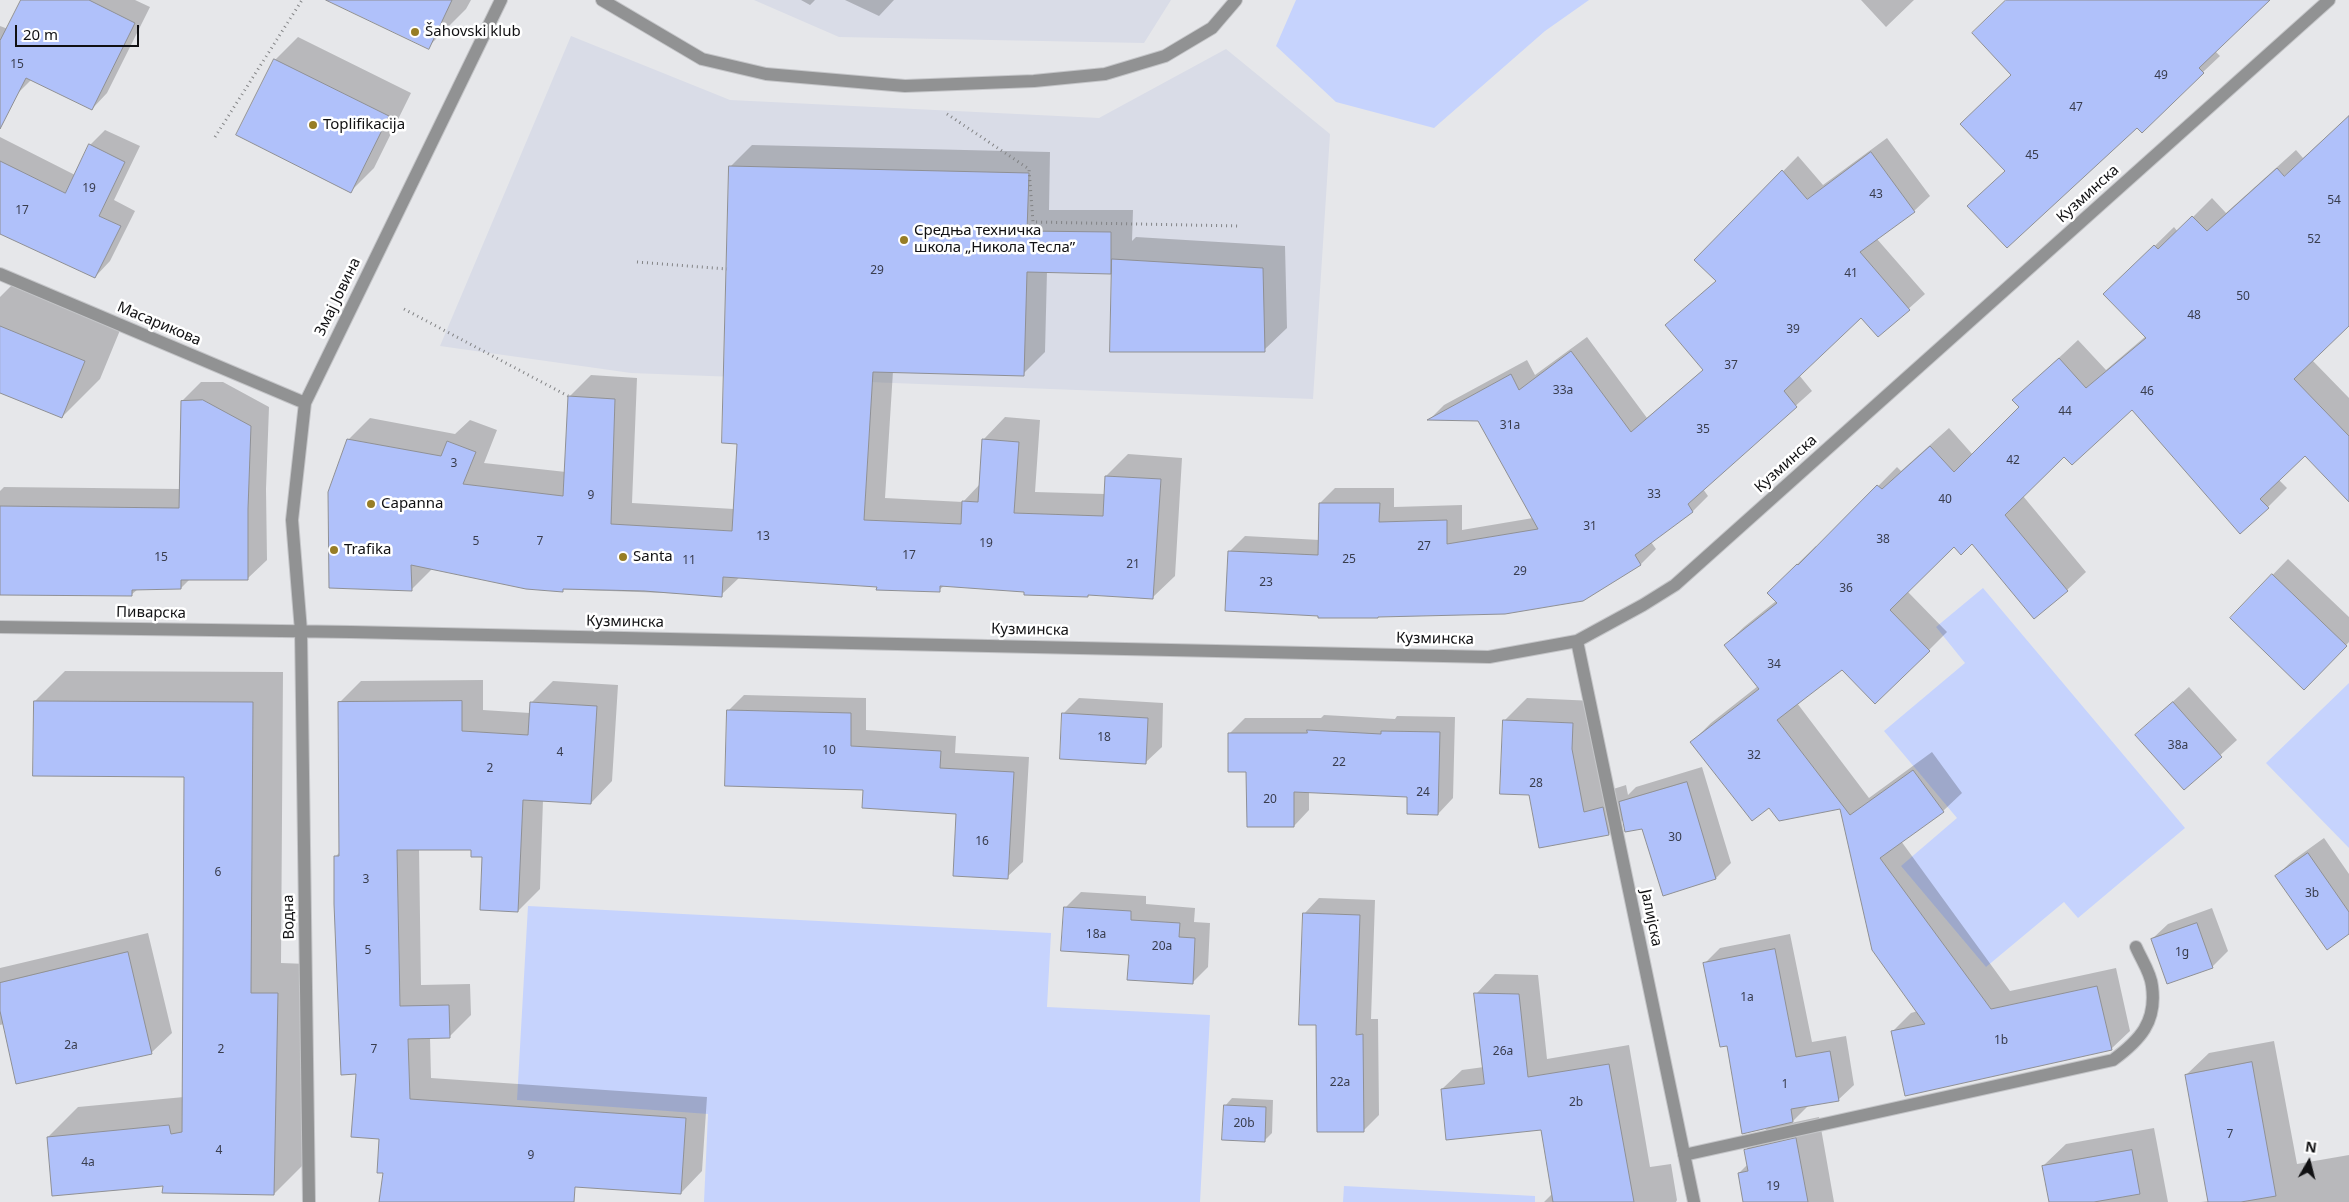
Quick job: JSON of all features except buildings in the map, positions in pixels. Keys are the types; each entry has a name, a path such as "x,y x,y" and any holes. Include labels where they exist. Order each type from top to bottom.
{"street":[{"name":"Змај Јовина","path":"301,631 292,520 305,403 501,0"},
{"path":"602,0 702,59 766,74 905,86 1034,82 1105,74 1165,56 1212,28 1236,0"},
{"name":"Кузминска","path":"301,631 1489,657 1577,641 1643,606 1675,586 2329,0"},
{"name":"Масарикова","path":"0,274 305,403"},
{"name":"Пиварска","path":"0,627 301,631"},
{"name":"Водна","path":"301,631 309,1202"},
{"name":"Јалијска","path":"1577,641 1694,1202"},
{"path":"1684,1155 2113,1060 2144,1033 2152,1011 2152,985 2136,947"}],"path":[{"path":"215,137 302,0"},
{"path":"946,114 1029,169 1032,222 1241,226"},
{"path":"637,262 727,269"},
{"path":"404,309 568,396"}],"shaded area":[{"path":"754,0 1171,0 1144,43 839,37"},
{"path":"1296,0 1589,0 1545,31 1434,128 1336,102 1276,46"},
{"name":"Средња техничка школа „Никола Тесла”","path":"571,36 730,100 1099,118 1226,49 1330,134 1313,399 631,373 440,346"},
{"path":"1983,588 2185,828 2078,918 2064,902 1986,967 1901,866 1957,818 1884,731 1965,663 1936,627"},
{"path":"2349,683 2349,848 2266,763"},
{"path":"528,906 1051,933 1047,1007 1210,1015 1200,1202 704,1202 708,1114 517,1100"},
{"path":"1344,1186 1535,1196 1535,1202 1343,1202"}],"place":[{"name":"Šahovski klub","path":"415,32"},
{"name":"Toplifikacija","path":"313,125"},
{"name":"Средња техничка школа „Никола Тесла”","path":"904,240"},
{"name":"Capanna","path":"371,504"},
{"name":"Trafika","path":"334,550"},
{"name":"Santa","path":"623,557"}]}
